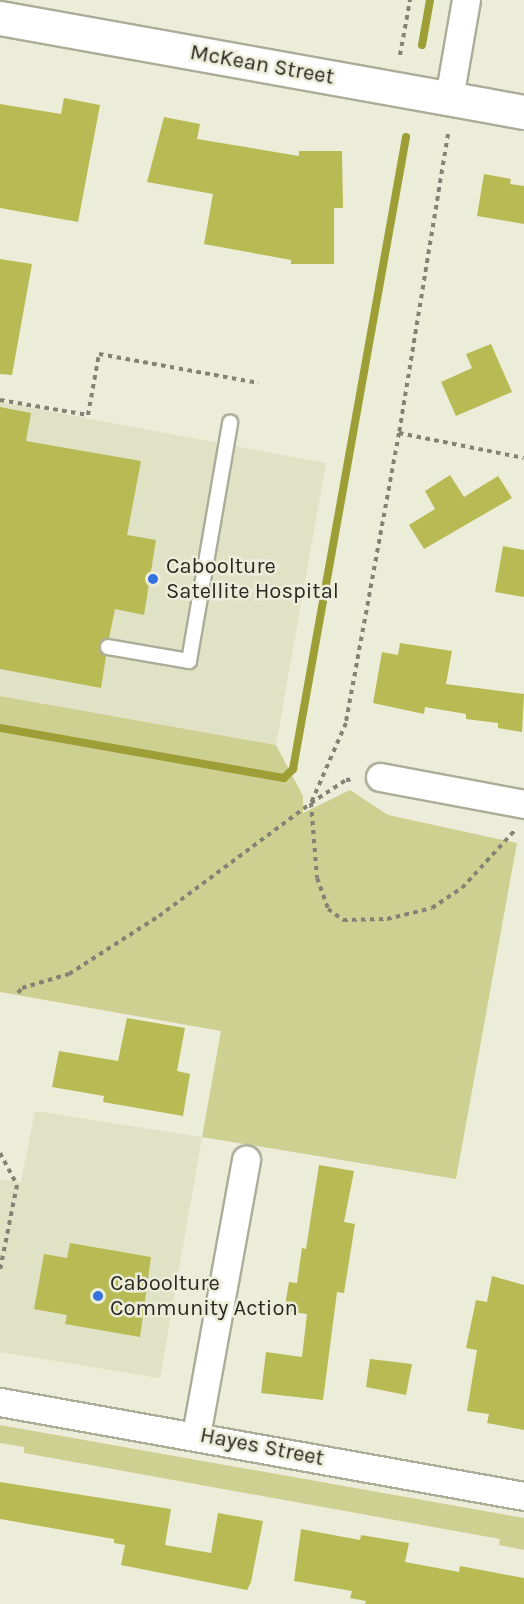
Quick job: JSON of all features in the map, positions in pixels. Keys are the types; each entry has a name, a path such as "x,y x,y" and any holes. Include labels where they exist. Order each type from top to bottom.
{"main road":[{"name":"McKean Street","path":"0,18 524,112"}],"street":[{"path":"449,98 466,0"},
{"path":"380,777 524,804"},
{"path":"196,1435 246,1160"},
{"name":"Hayes Street","path":"0,1402 196,1435 524,1496"}],"lane":[{"path":"108,647 189,661 230,423"}],"path":[{"path":"400,55 410,0"},
{"path":"448,134 399,433 346,723 311,803 317,878 328,909 343,920 387,919 432,908 462,888 524,820"},
{"path":"0,400 88,415 99,354 258,383"},
{"path":"399,433 524,458"},
{"path":"18,993 22,988 69,974 149,923 311,803 346,780 380,777"},
{"path":"0,1153 17,1185 0,1270"}],"shaded area":[{"name":"Caboolture Satellite Hospital","path":"0,402 326,463 276,745 0,696"},
{"path":"35,1111 202,1137 160,1378 0,1352 0,1179 21,1182"}],"green space":[{"path":"0,696 276,745 303,796 303,813 350,790 388,815 517,843 456,1179 202,1137 221,1031 0,992"},
{"path":"0,1425 524,1518 524,1550 499,1545 500,1539 24,1453 24,1447 0,1443"}],"building":[{"path":"64,98 100,105 78,222 0,208 0,104 61,114"},
{"path":"164,117 200,124 197,139 299,156 299,151 342,151 343,208 334,208 334,264 291,264 291,260 204,244 213,194 147,182"},
{"path":"484,174 511,179 510,184 524,186 524,224 477,216"},
{"path":"0,259 32,264 12,375 0,374"},
{"path":"491,344 512,392 456,416 441,382 472,368 466,354"},
{"path":"0,407 31,413 26,441 141,461 127,535 156,540 144,615 115,609 109,638 99,645 106,656 101,688 0,669"},
{"path":"450,475 464,497 498,476 512,498 424,549 409,525 435,509 425,491"},
{"path":"503,546 524,550 524,597 495,592"},
{"path":"400,643 452,651 446,684 524,694 522,732 498,728 498,723 466,719 466,714 425,707 424,714 373,703 382,652 398,655"},
{"path":"127,1018 185,1028 177,1071 190,1074 183,1116 103,1102 104,1096 52,1087 59,1051 118,1061"},
{"path":"319,1165 354,1171 344,1222 355,1224 344,1293 337,1292 323,1400 261,1393 266,1352 302,1357 307,1314 284,1311 289,1282 297,1283 302,1248 306,1249"},
{"path":"70,1243 151,1257 140,1337 65,1324 67,1315 34,1309 44,1254 67,1258"},
{"path":"492,1276 524,1285 524,1430 487,1423 489,1414 467,1411 477,1350 466,1348 476,1300 487,1302"},
{"path":"370,1359 412,1364 406,1395 366,1387"},
{"path":"0,1482 171,1509 165,1545 211,1553 218,1513 263,1521 251,1582 247,1590 121,1565 125,1545 114,1543 114,1539 0,1519"},
{"path":"301,1529 360,1540 361,1535 409,1543 405,1562 459,1572 460,1566 524,1578 524,1604 365,1604 366,1601 350,1598 352,1591 294,1581"}],"waterway":[{"path":"422,45 430,0"},
{"path":"0,728 284,778 293,769 406,137"}],"place":[{"name":"Caboolture Satellite Hospital","path":"153,579"},
{"name":"Caboolture Community Action","path":"98,1296"}]}
